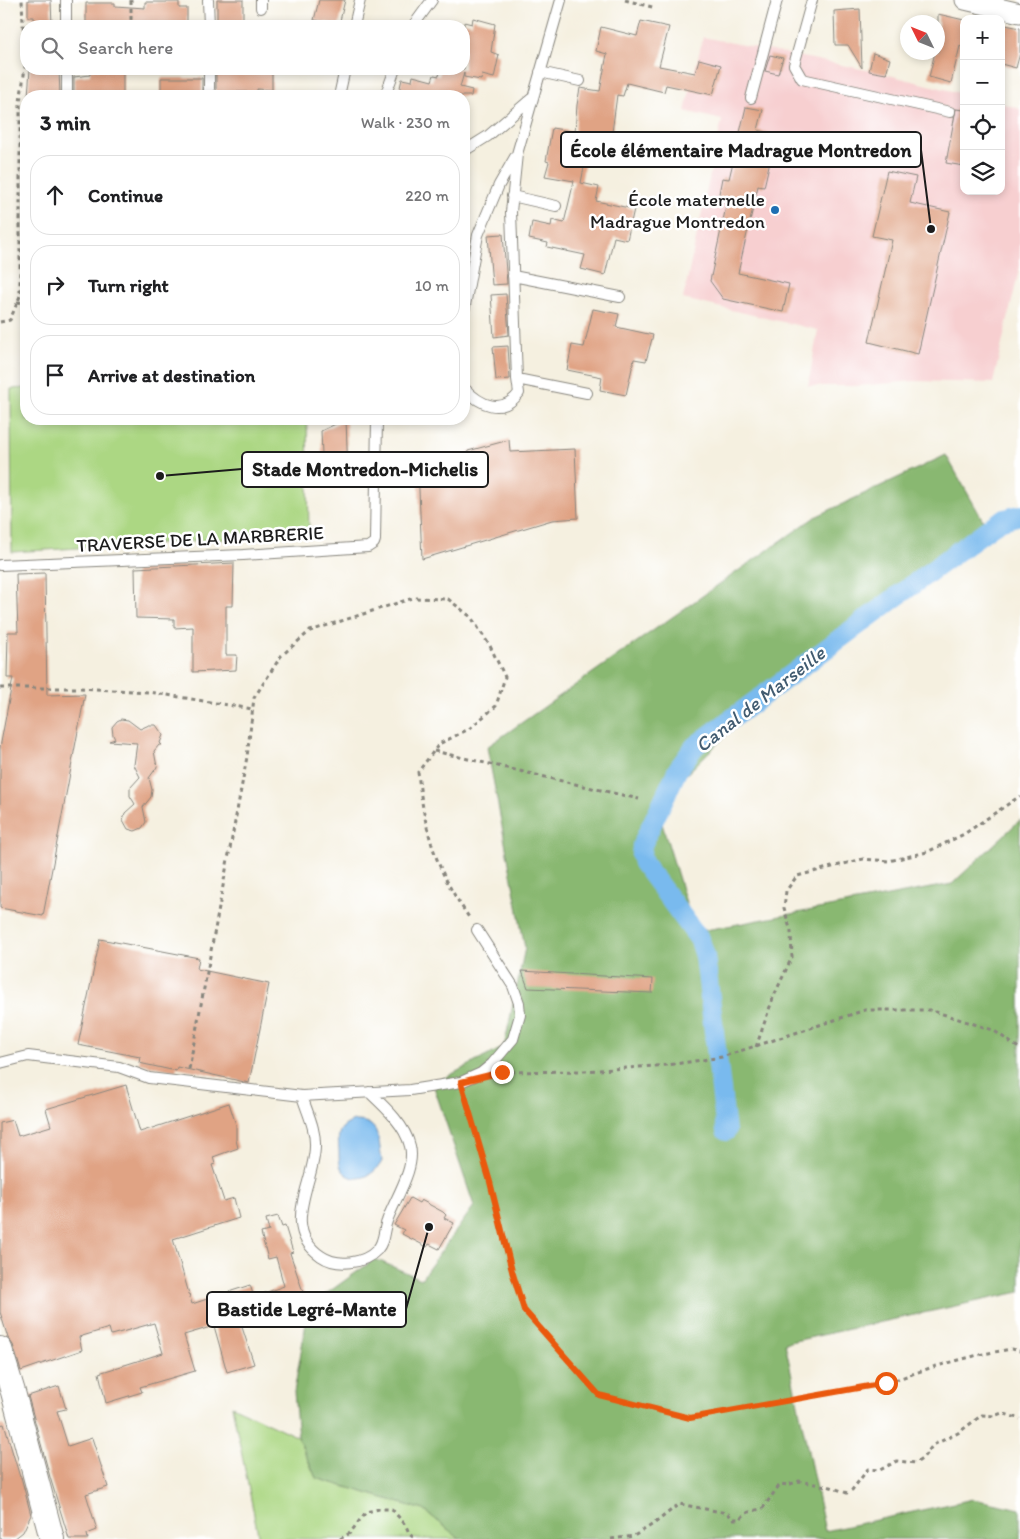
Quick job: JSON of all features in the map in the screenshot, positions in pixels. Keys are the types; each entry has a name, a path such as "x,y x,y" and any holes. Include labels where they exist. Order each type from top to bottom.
{"street":[{"path":"965,0 1020,13"},
{"path":"0,1349 13,1392 46,1537"}],"lane":[{"path":"66,0 66,20"},
{"path":"208,0 209,20"},
{"path":"355,20 360,0"},
{"path":"417,20 432,0"},
{"path":"470,394 477,400 494,407 512,403 519,393 513,276 512,196 517,154 561,0"},
{"path":"751,98 777,0"},
{"path":"812,0 794,65 802,79 950,112"},
{"path":"540,72 580,81"},
{"path":"66,75 67,90"},
{"path":"209,75 209,90"},
{"path":"340,90 344,75"},
{"path":"387,90 393,75"},
{"path":"470,147 488,136 532,98"},
{"path":"470,279 478,235 499,185 517,154"},
{"path":"512,196 556,206"},
{"path":"513,276 620,297"},
{"path":"517,379 587,393"},
{"name":"TRAVERSE DE LA MARBRERIE","path":"0,566 365,548 374,543 377,518 376,425"},
{"path":"0,1063 28,1056 119,1067 142,1076 302,1096 410,1090 461,1082 481,1073 492,1064 512,1039 520,1015 519,1003 513,986 477,930"},
{"path":"302,1096 315,1134 312,1167 301,1208 302,1228 309,1245 322,1257 331,1261 348,1263 358,1261 373,1254 380,1248 384,1240 387,1222 409,1170 411,1159 410,1145 400,1126 383,1105 369,1092"}],"path":[{"path":"22,0 23,20"},
{"path":"130,0 131,20"},
{"path":"625,0 656,8"},
{"path":"22,90 24,75"},
{"path":"0,322 10,320 20,296 20,102"},
{"path":"187,1082 247,757 254,698 281,656 310,630 414,598 448,599 471,617 490,646 505,677 496,706 469,729 439,744 418,772 422,806 434,851 448,885 477,930"},
{"path":"0,688 78,688 149,692 252,709"},
{"path":"434,751 640,800"},
{"path":"756,1047 773,998 792,957 791,932 784,908 786,891 797,876 863,859 889,861 927,852 964,834 1020,796"},
{"path":"502,1072 586,1071 668,1065 712,1059 756,1047 865,1010 930,1010 993,1030 1020,1048"},
{"path":"461,1082 524,1310 599,1395 690,1418 886,1383 933,1367 978,1355 1011,1349 1020,1351"},
{"path":"611,1539 634,1536 655,1523 679,1504 721,1511 734,1519 740,1519 746,1513 763,1508 781,1484 800,1481 847,1492 852,1490 868,1469 880,1470 897,1461 916,1463 922,1459 933,1445 958,1433 982,1415 994,1416 1002,1413 1020,1419"},
{"path":"340,1539 350,1533 366,1512 392,1509 406,1524 409,1534 416,1539"}],"shaded area":[{"path":"703,37 881,73 960,93 960,195 1005,195 1005,104 1020,109 1020,266 993,383 914,381 857,386 808,386 818,330 683,299 722,120 685,111"}],"green space":[{"path":"20,388 20,425 307,425 309,534 12,552 11,389"},
{"path":"946,455 985,524 812,651 656,804 695,932 952,884 1020,820 1020,1292 785,1343 825,1531 973,1499 1020,1509 1020,1539 460,1539 424,1510 316,1478 298,1437 294,1392 309,1306 375,1259 421,1279 474,1206 433,1084 504,1047 525,948 487,747 815,517"},
{"path":"232,1406 298,1437 316,1478 424,1510 460,1539 259,1539"}],"water":[{"path":"354,1121 369,1124 374,1128 379,1139 382,1161 369,1175 357,1178 346,1174 341,1168 338,1141 341,1129"}],"building":[{"path":"28,0 51,0 52,20 34,20 34,17 28,17"},
{"path":"217,0 243,0 243,20 217,20"},
{"path":"319,0 345,0 340,20 314,20"},
{"path":"145,2 179,2 179,8 187,8 187,20 86,20 86,3 115,3 115,6 145,8"},
{"path":"860,9 862,68 848,45 835,45 834,11"},
{"path":"945,16 960,19 960,46 951,83 929,77 933,60 945,60"},
{"path":"473,18 495,24 491,52 499,55 494,78 482,75 481,80 464,77 464,75 470,75 470,24 472,24"},
{"path":"641,21 669,27 659,66 695,73 699,59 721,65 713,95 666,85 664,92 627,83 623,96 617,95 611,140 590,136 581,183 599,187 596,201 634,209 627,240 614,237 605,275 581,269 585,255 547,247 548,243 529,239 532,222 551,226 552,220 564,223 574,181 545,176 549,162 546,161 552,128 575,132 580,88 600,91 607,54 596,51 601,27 637,36"},
{"path":"1005,25 1020,28 1020,53 1016,68 1005,65"},
{"path":"873,53 890,59 886,74 869,71"},
{"path":"770,55 783,58 778,74 765,71"},
{"path":"30,75 59,75 60,90 28,90"},
{"path":"123,75 123,90 74,90 74,77"},
{"path":"216,75 272,75 272,90 216,90"},
{"path":"434,75 463,75 460,87 472,90 471,96 470,90 399,90 402,79 412,81 413,76 432,81"},
{"path":"161,78 202,78 202,90 161,90"},
{"path":"746,107 763,110 758,130 776,135 764,187 758,186 738,273 789,284 783,312 723,299 710,281 727,202 718,199 722,178 729,179"},
{"path":"956,109 960,110 960,165 946,163"},
{"path":"887,171 916,177 910,203 950,212 918,354 869,342 892,240 872,236"},
{"path":"503,234 507,284 492,285 488,235"},
{"path":"506,294 509,335 494,337 491,295"},
{"path":"593,309 619,314 616,327 653,335 646,361 634,359 626,395 600,390 602,377 567,370 572,345 584,347"},
{"path":"508,346 510,379 496,380 493,347"},
{"path":"334,425 346,425 348,476 323,477 321,431"},
{"path":"509,440 510,452 575,449 578,518 552,520 422,559 418,467 436,461 436,455 467,454 468,451"},
{"path":"234,563 233,606 226,606 226,655 237,655 236,670 193,672 193,627 174,628 174,619 136,618 135,568"},
{"path":"45,573 47,695 85,694 43,916 0,908 0,748 13,678 7,678 8,632 18,632 16,574"},
{"path":"121,719 128,720 140,729 149,725 156,725 163,735 160,743 162,745 159,745 154,751 157,767 149,778 152,790 151,797 143,807 146,822 142,828 135,831 128,829 123,820 125,813 135,804 130,796 130,788 140,777 134,765 137,743 109,741 115,739 112,727"},
{"path":"100,939 199,958 197,969 269,984 249,1083 177,1067 176,1071 139,1063 140,1057 78,1045"},
{"path":"522,971 653,979 652,993 528,988"},
{"path":"126,1085 140,1132 229,1103 236,1125 238,1148 213,1157 215,1164 212,1165 224,1201 234,1198 239,1218 173,1239 192,1304 250,1285 254,1297 284,1286 276,1257 268,1259 261,1233 269,1231 266,1219 278,1216 282,1227 285,1226 293,1252 290,1253 305,1298 239,1318 254,1364 227,1372 214,1326 184,1335 195,1371 140,1387 142,1392 106,1403 99,1373 163,1353 154,1323 111,1335 109,1328 79,1337 82,1350 21,1371 0,1312 0,1123 13,1120 18,1136 51,1126 46,1109"},
{"path":"410,1198 419,1203 421,1200 443,1212 446,1215 444,1218 454,1223 439,1249 429,1244 427,1247 402,1234 404,1230 394,1225"},
{"path":"59,1386 66,1409 57,1411 68,1446 92,1438 108,1487 86,1494 97,1530 87,1534 88,1539 69,1539 28,1396"},
{"path":"4,1424 31,1515 23,1532 14,1539 0,1539 0,1425"}],"waterway":[{"name":"Canal de Marseille","path":"726,1131 705,956 700,940 643,863 641,855 642,845 678,769 695,746 992,526 1002,520 1020,515"}],"place":[{"name":"École maternelle Madrague Montredon","path":"775,210"},
{"name":"École élémentaire Madrague Montredon","path":"931,229"},
{"name":"Stade Montredon-Michelis","path":"160,476"},
{"name":"Bastide Legré-Mante","path":"429,1227"}],"route":[{"path":"502,1072 461,1082 490,1182 512,1271 524,1310 599,1395 690,1418 886,1383"}]}
